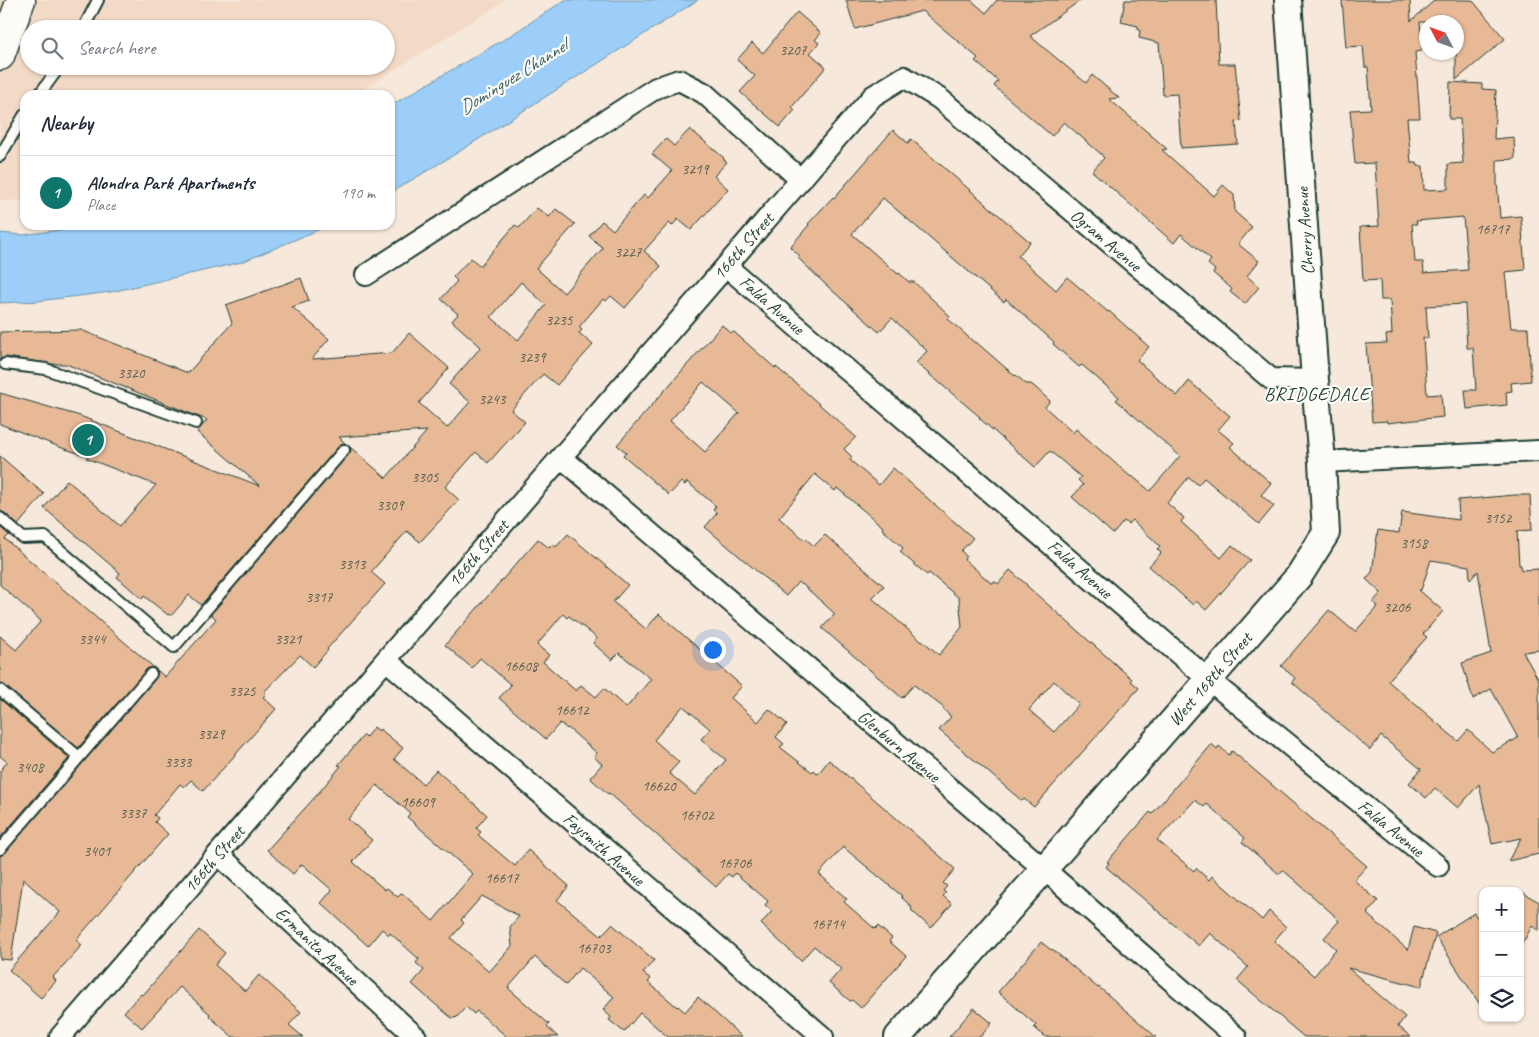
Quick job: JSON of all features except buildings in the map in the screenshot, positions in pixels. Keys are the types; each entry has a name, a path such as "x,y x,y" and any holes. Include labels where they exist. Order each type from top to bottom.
{"main road":[{"path":"0,56 21,0"}],"street":[{"name":"Cherry Avenue","path":"1288,0 1322,462"},
{"name":"Ogram Avenue","path":"904,76 940,99 1271,379 1315,380"},
{"name":"166th Street","path":"60,1037 873,96 904,76"},
{"path":"366,275 656,88 679,80 704,93 801,180"},
{"name":"Falda Avenue","path":"726,266 1209,680 1438,866"},
{"path":"1322,462 1539,451"},
{"name":"Glenburn Avenue","path":"560,457 1044,869 1236,1037"},
{"name":"West 168th Street","path":"898,1037 1300,576 1326,533 1322,462"},
{"name":"Faysmith Avenue","path":"386,660 823,1037"},
{"name":"Ermanita Avenue","path":"218,854 416,1037"}],"lane":[{"path":"88,20 98,0"},
{"path":"43,90 53,75"},
{"path":"0,156 20,122"},
{"path":"5,364 46,369 196,423"},
{"path":"0,518 22,538 46,537 174,647 344,450"},
{"path":"0,849 151,674"},
{"path":"0,690 79,757"}],"shaded area":[{"path":"0,0 506,0 395,70 395,20 20,20 20,75 386,75 361,90 20,90 20,200 0,200"}],"water":[{"name":"Dominguez Channel","path":"565,0 698,0 457,153 395,190 395,103 508,37"},
{"path":"60,230 318,230 242,262 111,292 38,301 0,303 0,233 22,235"}],"place":[{"name":"Alondra Park Apartments","path":"88,440"}],"district":[{"name":"BRIDGEDALE","path":"1317,394"}]}
